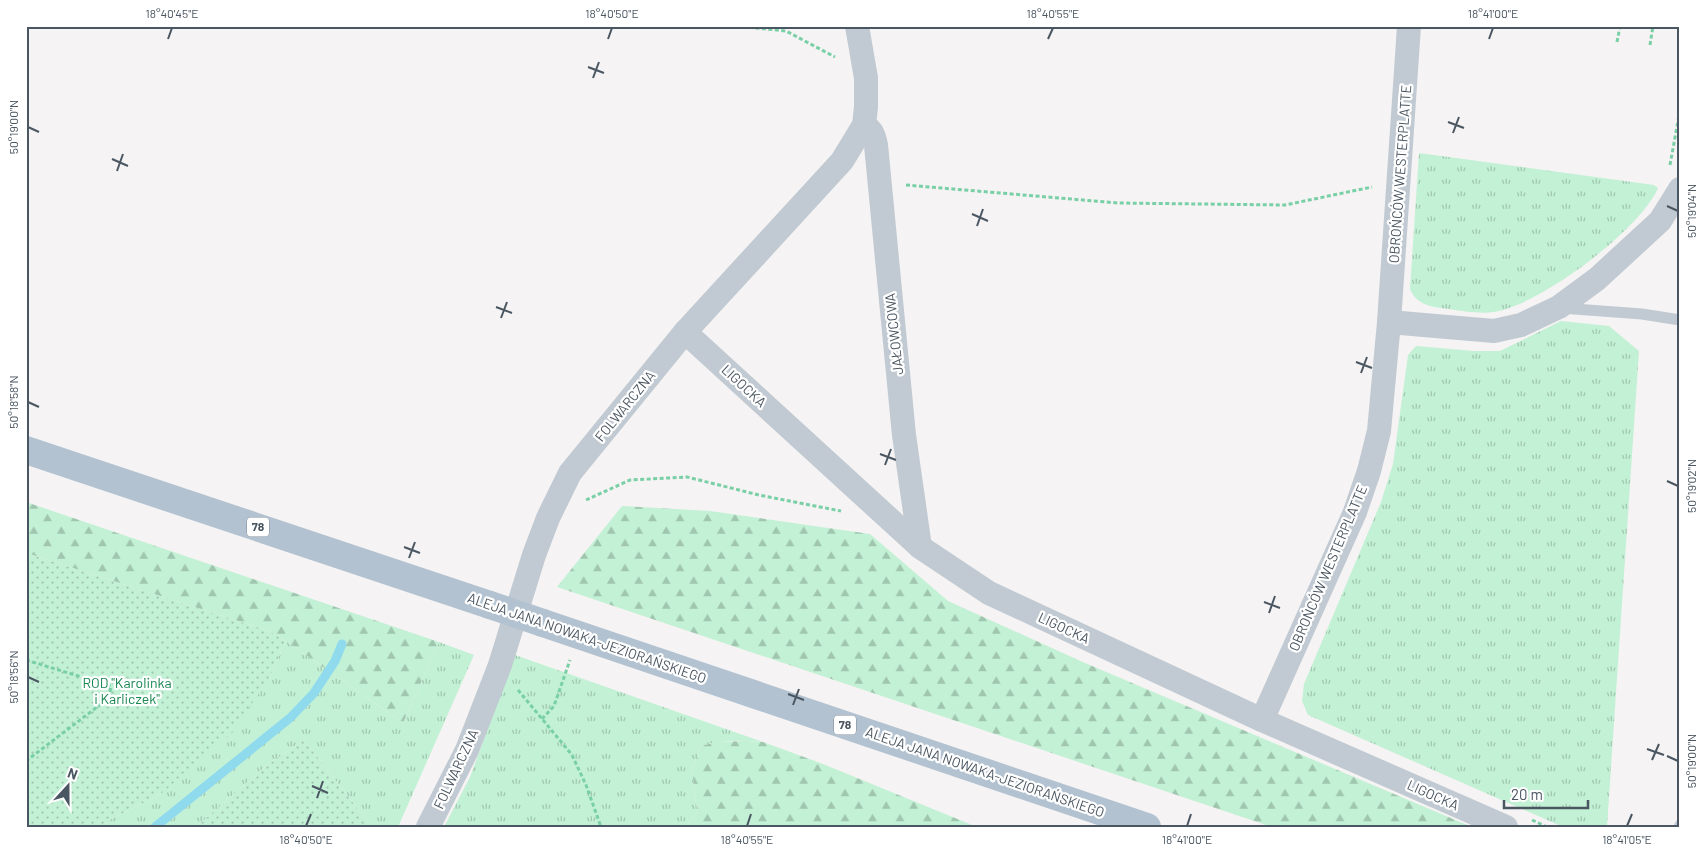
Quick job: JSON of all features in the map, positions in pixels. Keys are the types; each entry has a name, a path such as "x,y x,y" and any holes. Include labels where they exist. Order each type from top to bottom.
{"main road":[{"name":"ALEJA JANA NOWAKA-JEZIORAŃSKIEGO","path":"26,450 1147,827"}],"street":[{"name":"FOLWARCZNA","path":"428,827 467,750 500,665 534,555 548,518 570,473 685,332 842,161 864,125 866,78 857,26"},
{"name":"OBROŃCÓW WESTERPLATTE","path":"1262,720 1355,512 1369,471 1379,431 1390,322 1409,26"},
{"name":"JAŁOWCOWA","path":"864,125 870,128 876,145 904,435 920,547"},
{"path":"1390,322 1494,331 1521,325 1560,307 1598,279 1660,221 1674,179"},
{"name":"LIGOCKA","path":"685,332 920,547 989,593 1262,720 1506,827"}],"lane":[{"path":"1560,307 1642,314 1680,320"}],"path":[{"path":"736,26 786,31 839,59"},
{"path":"1617,42 1620,26"},
{"path":"1650,45 1653,26"},
{"path":"1674,179 1680,110"},
{"path":"897,184 1118,203 1285,206 1400,181"},
{"path":"548,518 630,480 687,477 759,495 842,511"},
{"path":"26,660 112,686 109,698 26,760"},
{"path":"542,719 554,706 571,660"},
{"path":"500,665 572,755 602,827"}],"green space":[{"path":"1419,153 1654,185 1658,188 1648,205 1610,244 1586,264 1536,296 1513,307 1488,313 1442,308 1420,302 1410,289"},
{"path":"1561,321 1609,326 1639,351 1607,827 1563,827 1308,715 1302,701 1304,684 1381,502 1393,464 1408,355 1416,346 1474,351 1500,351"},
{"path":"26,502 439,642 403,723 269,631 26,553"},
{"path":"622,506 710,511 870,534 948,601 1085,663 1472,827 1272,827 557,587"},
{"name":"ROD \"Karolinka i Karliczek\"","path":"26,553 269,631 286,641 270,677 233,732 161,794 111,819 102,827 26,827"},
{"path":"286,641 403,723 439,642 474,655 398,827 372,827 304,740 266,766 196,827 102,827 111,819 161,794 270,677"},
{"path":"515,655 763,742 732,741 701,746 692,769 697,812 686,827 444,827 470,777"},
{"path":"304,740 372,827 196,827 266,766"},
{"path":"716,742 763,742 823,764 977,827 686,827 697,812 692,769 701,746"}],"waterway":[{"path":"155,827 290,718 314,693 335,661 342,644"}]}
